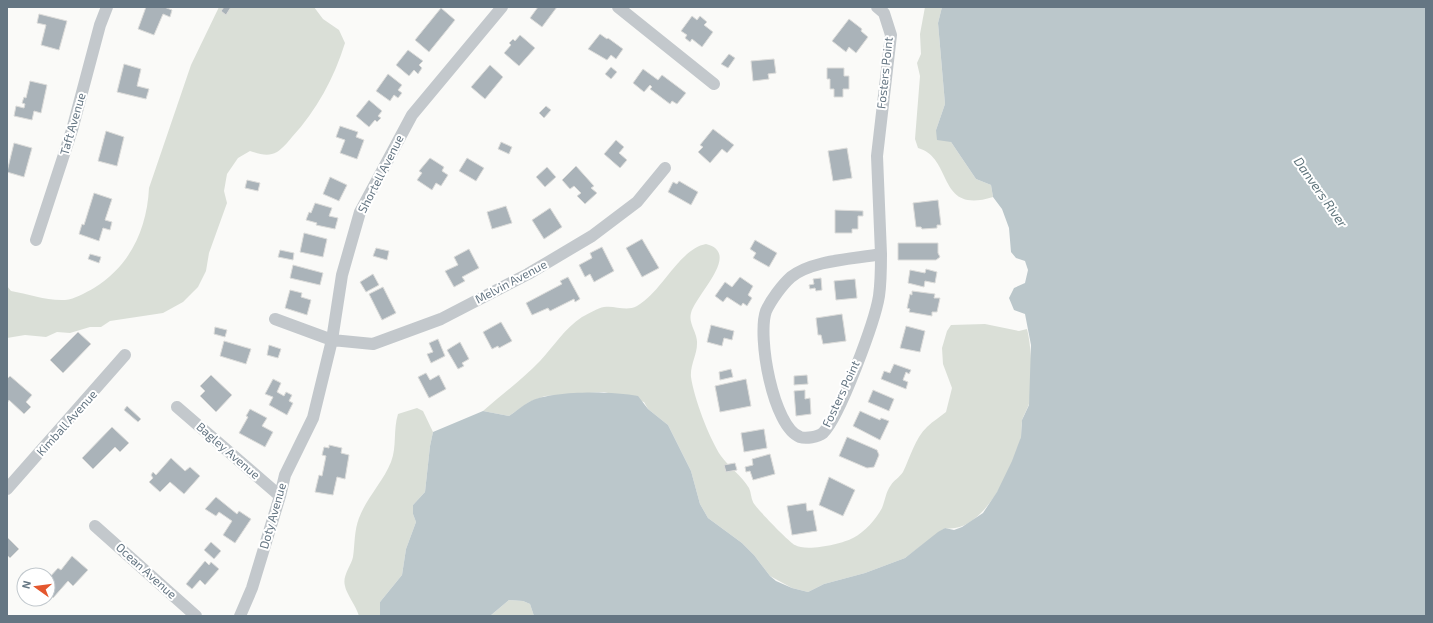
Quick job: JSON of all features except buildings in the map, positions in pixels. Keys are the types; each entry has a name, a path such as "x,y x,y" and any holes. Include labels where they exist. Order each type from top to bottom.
{"street":[{"name":"Taft Avenue","path":"36,240 72,130 100,25 107,7"},
{"name":"Shortell Avenue","path":"313,418 332,340 342,275 360,212 412,115 502,7"},
{"path":"618,7 714,84"},
{"name":"Fosters Point","path":"881,10 891,35 877,156 881,254 879,297 871,327 828,427 822,434 812,438 801,437 790,431 780,414 770,385 764,338 766,312 790,278 803,269 881,254"},
{"name":"Melvin Avenue","path":"275,319 332,340 373,344 441,319 528,274 592,236 637,202 666,168"},
{"name":"Kimball Avenue","path":"7,489 125,355"},
{"name":"Bagley Avenue","path":"177,407 280,496"},
{"name":"Doty Avenue","path":"240,616 252,588 285,475 313,418"},
{"name":"Ocean Avenue","path":"95,526 196,616"}],"shaded area":[{"path":"219,7 314,7 323,19 339,30 345,43 336,69 317,105 301,127 279,151 274,154 267,155 250,151 238,158 227,174 224,191 227,203 209,253 206,271 198,287 183,302 163,313 110,321 101,327 90,327 70,333 57,332 46,337 25,335 7,338 7,286 11,291 38,297 65,300 76,297 94,288 118,269 127,258 145,218 149,188 191,65"},
{"path":"925,7 942,7 938,23 945,104 936,130 951,142 976,179 991,185 993,197 975,200 962,198 954,192 937,162 929,154 918,148 915,139 920,76 917,63 921,54 920,34"},
{"path":"706,244 716,249 720,256 714,275 695,305 690,317 697,340 697,348 691,373 695,396 707,429 716,448 724,460 746,484 750,490 752,500 755,505 786,538 800,547 807,548 833,545 853,538 870,525 877,516 882,508 889,487 903,472 919,437 929,425 946,412 952,388 943,364 942,348 947,331 951,325 985,324 1019,331 1027,329 1031,366 1029,404 1022,423 1018,450 1012,465 995,496 984,510 972,521 959,527 945,528 905,558 865,573 824,584 808,592 792,588 770,576 754,555 742,543 708,518 700,504 691,471 668,425 648,409 644,402 604,392 545,396 529,402 509,416 483,411 533,368 576,321 602,308 633,308 637,306 655,291 687,254"},
{"path":"417,408 423,411 433,432 425,492 413,505 413,514 416,522 406,549 402,575 380,602 380,616 359,616 347,592 344,582 353,557 357,523 362,510 384,476 391,462 394,450 398,414"},
{"path":"509,600 523,601 530,604 534,616 490,616"}],"water":[{"name":"Danvers River","path":"942,7 1426,7 1426,616 534,616 530,604 523,601 509,600 490,616 380,616 380,602 402,575 406,549 416,522 413,514 413,505 425,492 433,432 483,411 509,416 529,402 552,395 613,393 638,396 648,409 668,425 691,471 700,504 708,518 742,543 776,581 792,588 808,592 824,584 865,573 905,558 938,532 945,528 954,530 962,527 983,513 997,492 1012,461 1021,437 1022,420 1029,405 1031,345 1025,314 1014,310 1009,298 1014,288 1025,283 1028,270 1025,261 1016,258 1011,252 1009,228 1002,209 993,197 991,185 976,179 951,142 937,140 936,130 945,104 938,23"}]}
